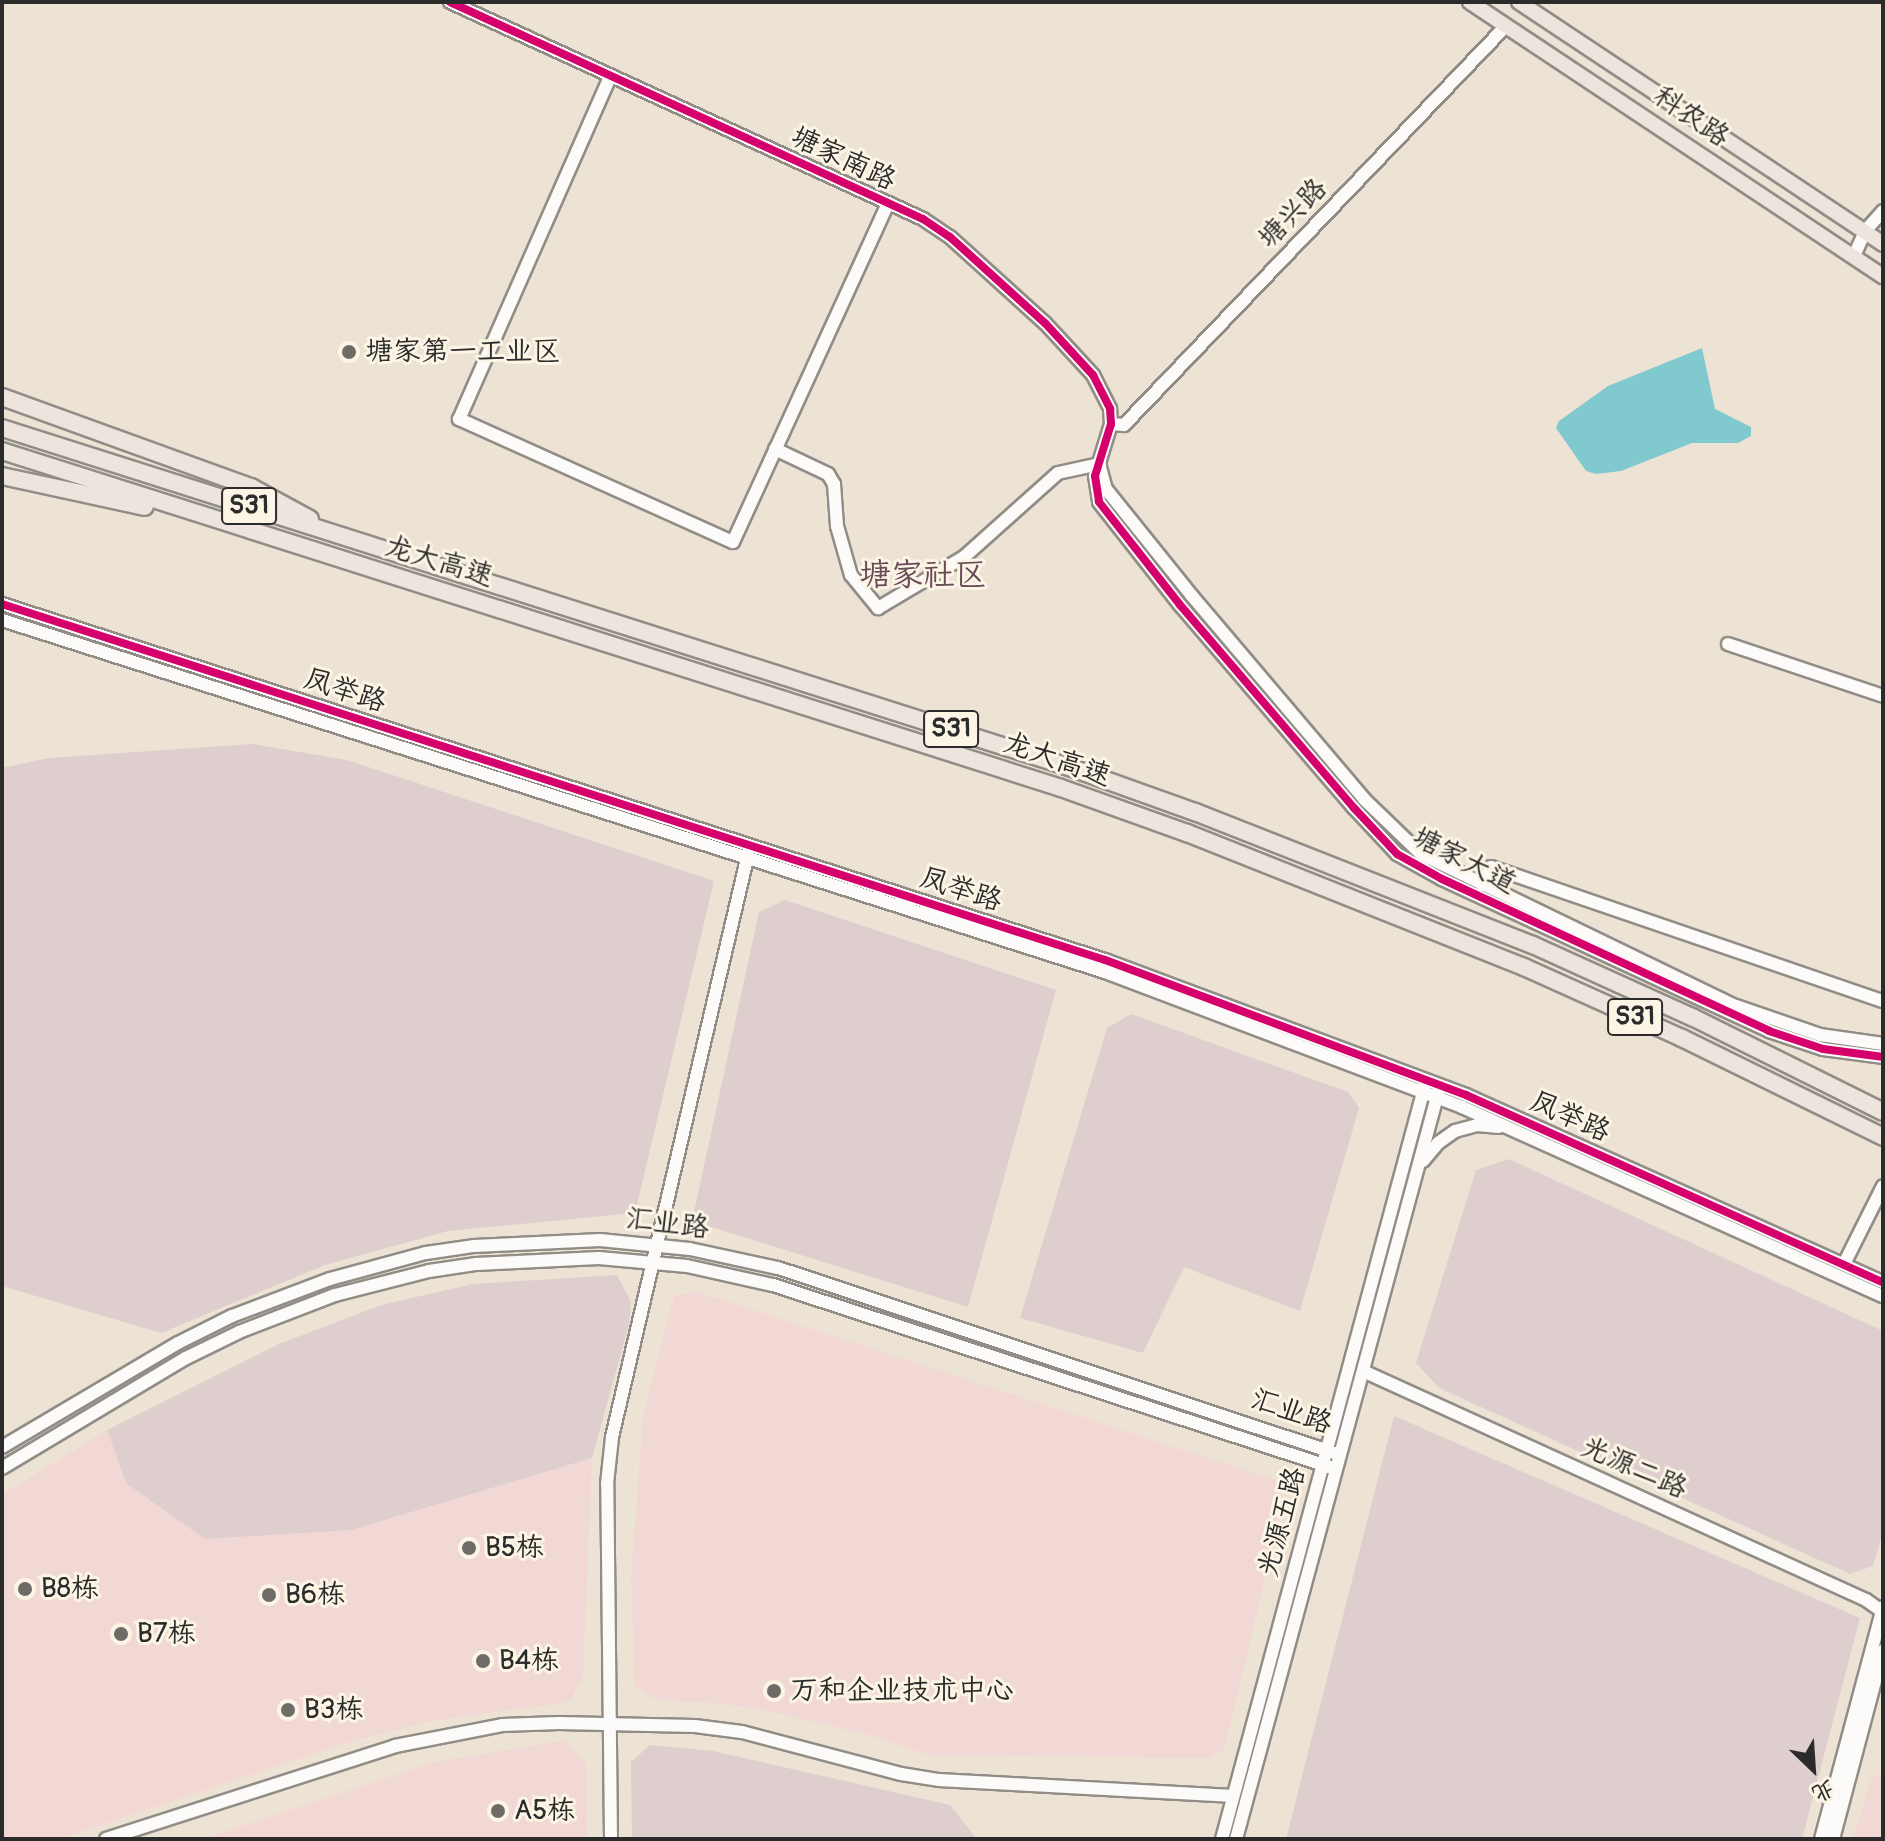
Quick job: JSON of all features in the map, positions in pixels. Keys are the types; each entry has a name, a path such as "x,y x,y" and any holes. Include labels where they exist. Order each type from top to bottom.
{"highway":[{"path":"2,397 251,487 343,537"},
{"name":"龙大高速","path":"2,428 1069,767 1386,885 1692,1017 1883,1112"},
{"name":"龙大高速","path":"2,451 1061,788 1375,905 1682,1038 1883,1137"},
{"path":"2,476 282,540"}],"main road":[{"name":"科农路","path":"1470,2 1883,276"},
{"name":"科农路","path":"1519,2 1882,240"}],"street":[{"name":"塘家南路","path":"450,2 888,204 950,237 1045,323 1093,375 1110,409 1111,424"},
{"name":"塘兴路","path":"1111,424 1124,425 1506,26"},
{"path":"610,77 459,419 733,542 888,204"},
{"path":"1854,256 1865,231 1883,211"},
{"path":"1854,256 1882,240"},
{"path":"775,449 828,474 834,484 837,526 851,575 878,608 964,557 1058,473 1100,464 1111,424"},
{"name":"塘家大道","path":"1100,464 1106,489 1364,799 1421,854 1736,1006 1820,1035 1883,1044"},
{"name":"塘家大道","path":"1100,464 1094,484 1099,502 1180,605 1397,854 1442,879 1769,1031 1823,1049 1883,1057"},
{"name":"凤举路","path":"2,604 749,851"},
{"name":"凤举路","path":"2,620 1105,960 1432,1088 1883,1282"},
{"path":"1728,644 1883,696"},
{"path":"611,1839 607,1484 612,1437 749,851"},
{"path":"1482,885 1491,867 1883,1001"},
{"name":"凤举路","path":"1432,1088 1518,1132 1883,1296"},
{"name":"光源五路","path":"1236,1839 1417,1174 1432,1088"},
{"name":"光源五路","path":"1222,1839 1321,1466 1432,1088"},
{"path":"1417,1174 1438,1143 1455,1131 1477,1125 1518,1132"},
{"path":"1844,1264 1883,1186"},
{"name":"汇业路","path":"2,1447 178,1343 232,1316 330,1279 426,1253 559,1240 657,1245 778,1268 1340,1455"},
{"name":"汇业路","path":"2,1468 186,1358 239,1332 335,1295 429,1271 559,1258 653,1262 773,1285 1336,1469"},
{"name":"光源二路","path":"1363,1371 1883,1610"},
{"path":"1821,1839 1883,1610"},
{"path":"1833,1839 1883,1651"},
{"path":"106,1839 395,1746 447,1733 502,1725 611,1722 695,1726 742,1732 901,1774 940,1780 1233,1796"}],"shaded area":[{"path":"252,744 347,760 714,881 635,1213 448,1231 325,1265 161,1333 2,1286 2,768 49,758"},
{"path":"785,900 1056,990 968,1307 692,1221 759,912"},
{"path":"1131,1014 1348,1092 1359,1108 1300,1311 1184,1267 1143,1353 1020,1318 1107,1028"},
{"path":"1509,1159 1883,1331 1883,1532 1873,1566 1850,1574 1439,1388 1416,1363 1476,1170"},
{"path":"617,1275 631,1302 629,1324 592,1458 351,1530 205,1539 126,1483 107,1430 279,1344 381,1305 473,1284"},
{"path":"695,1291 1276,1480 1284,1500 1224,1750 1209,1758 928,1755 873,1736 782,1714 727,1704 658,1700 635,1688 631,1578 643,1417 674,1296"},
{"path":"1394,1416 1860,1618 1802,1839 1286,1839"},
{"path":"107,1430 126,1483 351,1530 592,1458 583,1677 569,1702 431,1721 346,1743 60,1839 2,1839 2,1494"},
{"path":"564,1740 586,1763 587,1839 202,1839 435,1762"},
{"path":"650,1745 713,1751 950,1805 977,1839 632,1839 631,1762"},
{"path":"1873,1774 1883,1778 1883,1839 1853,1839"}],"water":[{"path":"1702,348 1715,409 1751,427 1751,436 1738,443 1692,443 1621,471 1596,474 1586,471 1556,428 1559,421 1608,386"}],"cycle path":[{"path":"450,2 923,219 950,237 1045,323 1093,375 1110,409 1111,424 1095,476 1099,502 1180,605 1397,854 1442,879 1769,1031 1823,1049 1883,1057"},
{"path":"2,604 1105,960 1466,1095 1883,1282"}],"place":[{"name":"塘家第一工业区","path":"349,352"},
{"name":"B5栋","path":"469,1548"},
{"name":"B8栋","path":"25,1589"},
{"name":"B6栋","path":"269,1595"},
{"name":"B7栋","path":"121,1634"},
{"name":"B4栋","path":"483,1661"},
{"name":"万和企业技术中心","path":"774,1691"},
{"name":"B3栋","path":"288,1710"},
{"name":"A5栋","path":"498,1811"}],"district":[{"name":"塘家社区","path":"923,575"}]}
